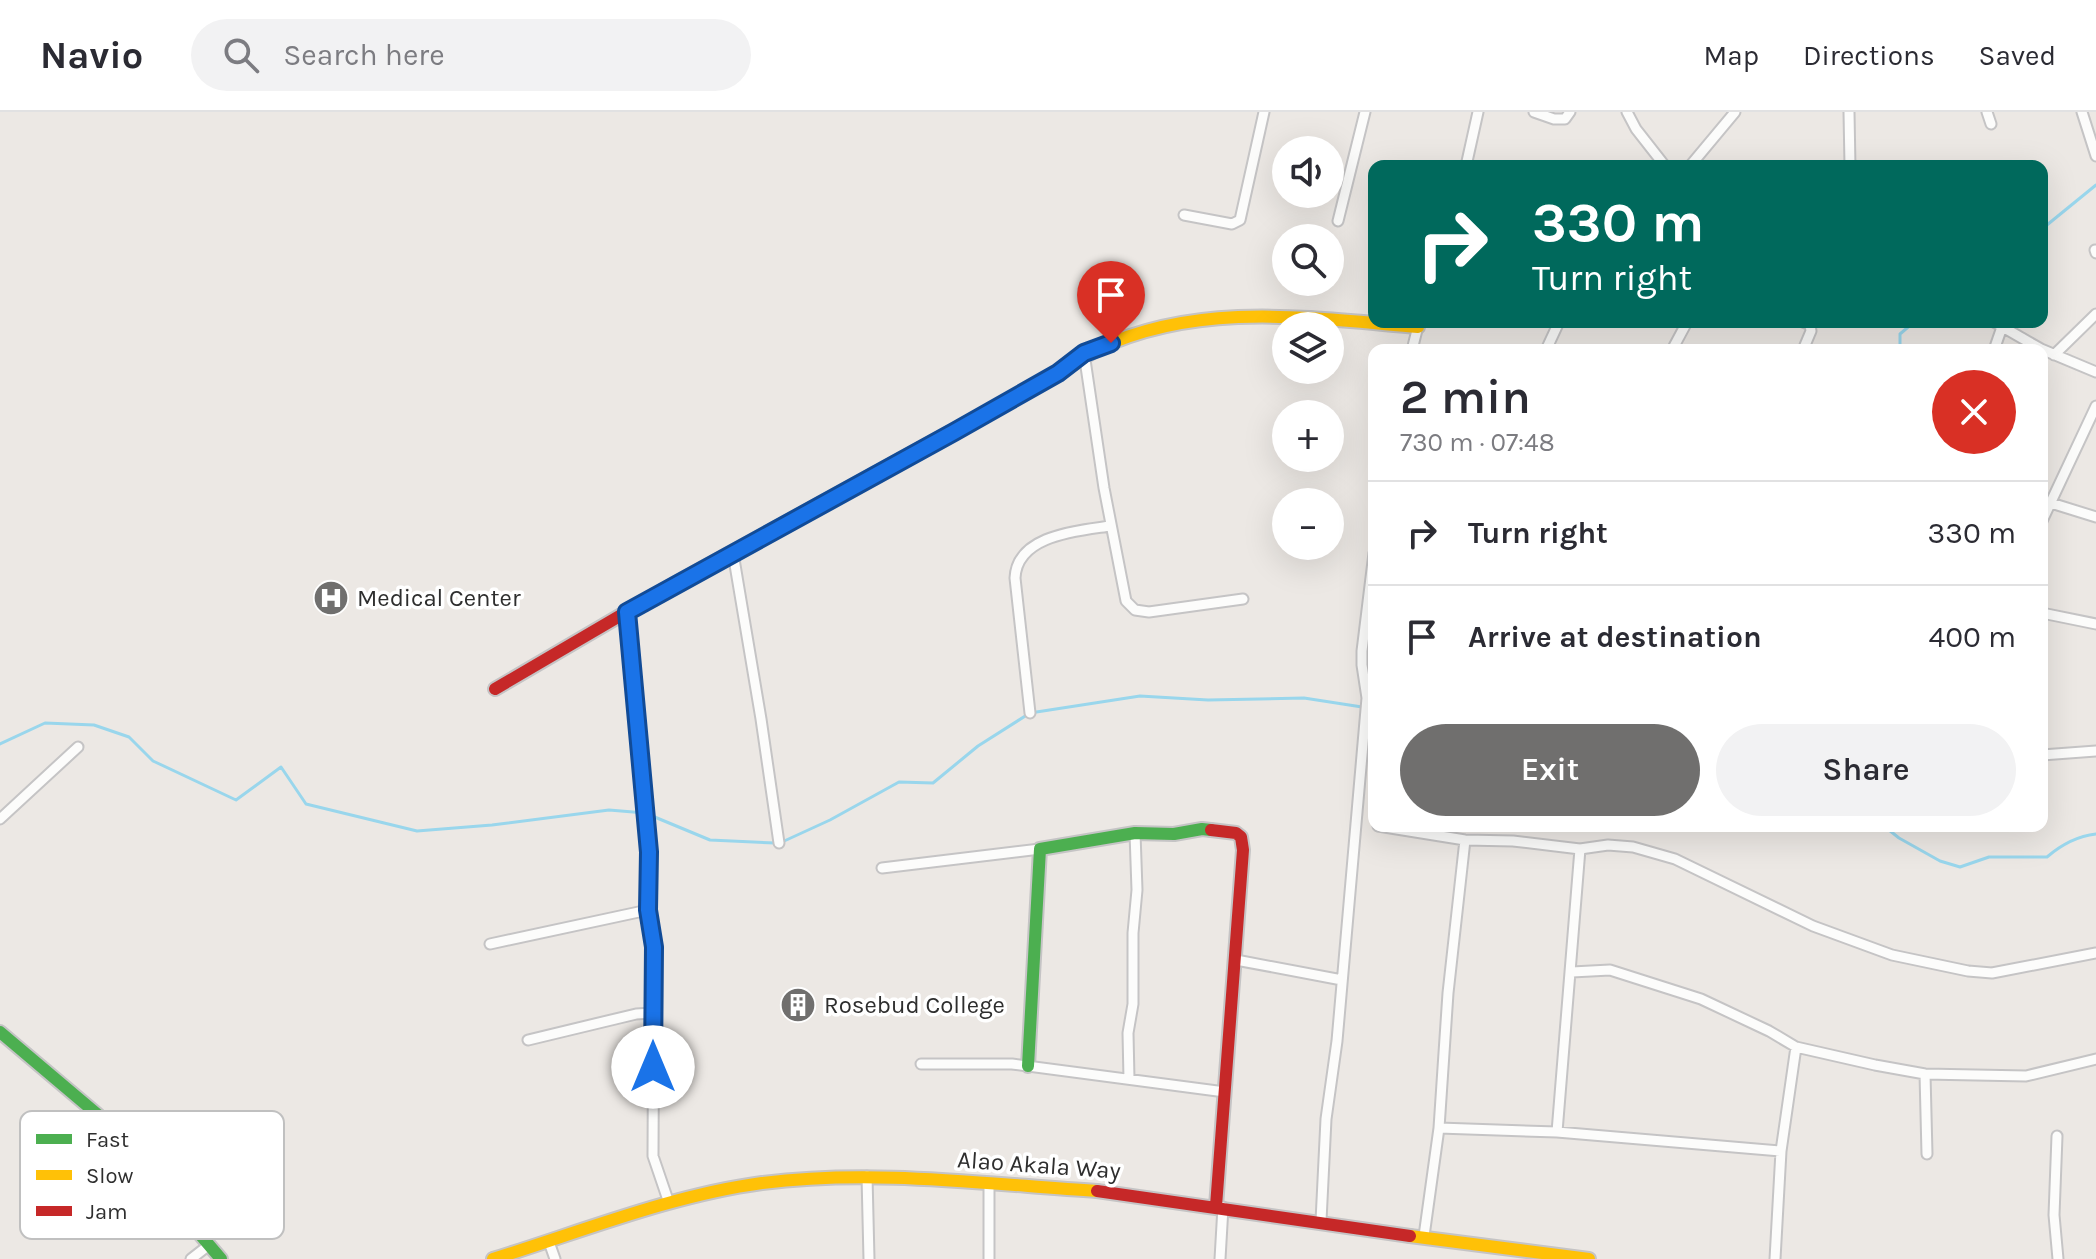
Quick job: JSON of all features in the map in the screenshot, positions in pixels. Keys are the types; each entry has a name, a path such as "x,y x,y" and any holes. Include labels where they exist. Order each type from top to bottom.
{"street":[{"path":"1184,215 1232,224 1240,220 1264,112"},
{"path":"1338,221 1365,112"},
{"path":"1471,160 1478,112"},
{"path":"1534,112 1559,120 1565,119 1570,112"},
{"path":"1627,112 1660,160"},
{"path":"1695,160 1735,112"},
{"path":"1849,112 1850,160"},
{"path":"1987,112 1991,124"},
{"path":"2082,112 2096,156"},
{"path":"2054,355 2096,314"},
{"path":"495,689 627,612 1058,373 1084,353 1161,324 1210,316 1368,321"},
{"path":"2005,328 2034,344"},
{"path":"2048,352 2096,372"},
{"path":"1084,353 1110,526 1123,595 1130,607 1149,612 1243,599"},
{"path":"2048,509 2096,406"},
{"path":"2051,503 2096,517"},
{"path":"1030,713 1015,578 1017,563 1027,551 1045,540 1110,526"},
{"path":"733,553 779,843"},
{"path":"627,612 649,852 648,910 654,947 653,1156 669,1203"},
{"path":"1321,1221 1326,1119 1337,1041 1365,731 1367,698 1362,651 1368,612"},
{"path":"2048,614 2096,624"},
{"path":"0,819 78,747"},
{"path":"2048,755 2096,751"},
{"path":"1356,821 1368,824"},
{"path":"882,868 1093,842 1135,833 1174,834 1216,829 1241,837 1243,850 1225,1092 1220,1259"},
{"path":"1414,832 1465,840 1513,841 1580,849 1608,845 1633,847 1675,859 1813,926 1892,955 1943,967 1992,973 2096,953"},
{"path":"1129,1079 1128,1033 1133,1004 1133,933 1137,890 1135,833"},
{"path":"1424,1236 1439,1128 1448,993 1465,840"},
{"path":"1028,1066 1040,849"},
{"path":"1557,1132 1580,849"},
{"path":"490,944 648,910"},
{"path":"1236,960 1342,980"},
{"path":"1572,972 1610,970 1701,999 1796,1047 1925,1074 2026,1076 2096,1059"},
{"path":"528,1040 636,1014 653,1013"},
{"path":"0,1032 93,1111"},
{"path":"1775,1259 1781,1151 1796,1047"},
{"path":"921,1064 1012,1064 1225,1092"},
{"path":"1925,1074 1927,1154"},
{"path":"1439,1128 1557,1132 1781,1151"},
{"path":"2057,1136 2054,1215 2058,1259"},
{"path":"867,1176 869,1259"},
{"name":"Alao Akala Way","path":"493,1259 669,1203 764,1183 867,1176 1112,1192 1424,1236 1527,1256 1589,1259"},
{"path":"989,1185 990,1259"},
{"path":"204,1239 221,1259"},
{"path":"549,1242 555,1259"},
{"path":"191,1259 209,1245"}],"waterway":[{"path":"2048,224 2096,185"},
{"path":"1900,344 1900,334 1907,328"},
{"path":"782,842 899,782 933,783 978,746 1030,713 1140,696 1208,700 1304,698 1362,707"},
{"path":"0,744 45,723 94,725 129,737 153,761 236,800 281,767 306,804 417,831 609,810 645,813 710,840 775,843"},
{"path":"1892,832 1940,861 1960,867 1989,857 2047,857 2070,842 2096,834"}],"traffic: fast":[{"path":"1028,1066 1040,849 1135,833 1174,834 1211,830"},
{"path":"0,1032 93,1111"},
{"path":"204,1239 221,1259"}],"traffic: slow":[{"path":"1098,349 1136,334 1175,324 1215,319 1296,317 1368,323"},
{"path":"493,1259 660,1205 762,1183 846,1177 888,1178 1097,1191"},
{"path":"1410,1236 1589,1259"}],"traffic: jam":[{"path":"495,689 681,580 1098,349"},
{"path":"1211,830 1236,833 1241,837 1243,850 1216,1206"},
{"path":"1097,1191 1410,1236"}],"place":[{"name":"Medical Center","path":"331,598"},
{"name":"Rosebud College","path":"798,1005"}],"route":[{"path":"653,1067 654,947 648,910 649,852 627,612 954,432 1058,373 1084,353 1111,343"}]}
